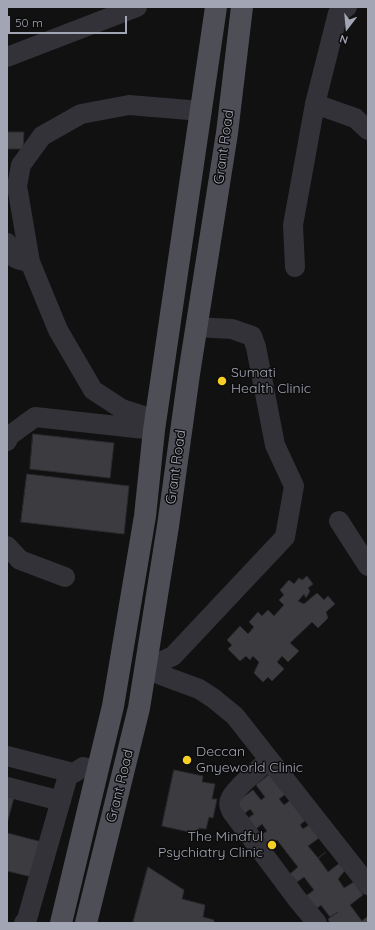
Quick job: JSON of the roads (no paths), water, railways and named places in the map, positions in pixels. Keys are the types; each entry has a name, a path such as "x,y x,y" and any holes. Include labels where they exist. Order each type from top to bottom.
{"main road":[{"name":"Grant Road","path":"61,923 113,706 145,516 155,425 216,7"},
{"name":"Grant Road","path":"86,923 139,708 168,526 196,327 227,133 242,7"}],"street":[{"path":"7,56 137,7"},
{"path":"295,267 293,225 315,104 338,14 347,7"},
{"path":"315,104 355,118 368,130"},
{"path":"155,425 122,409 93,390 58,330 30,262 17,186 21,165 42,136 81,114 129,105 201,111"},
{"path":"7,243 10,252 18,260 30,262"},
{"path":"145,669 173,656 285,537 294,486 275,445 256,347 252,336 232,329 196,327"},
{"path":"7,441 9,436 35,417 155,425"},
{"path":"339,521 368,566"},
{"path":"7,546 20,560 65,577"},
{"path":"145,669 199,689 213,698 235,716 368,885"},
{"path":"7,756 71,772 79,782 96,778"},
{"path":"269,760 235,792 230,799 229,805 236,818 316,923"},
{"path":"24,923 27,919 61,801 71,772"},
{"path":"7,787 61,801"}],"place":[{"name":"Sumati Health Clinic","path":"222,381"},
{"name":"Deccan Gnyeworld Clinic","path":"187,760"},
{"name":"The Mindful Psychiatry Clinic","path":"272,845"}]}
